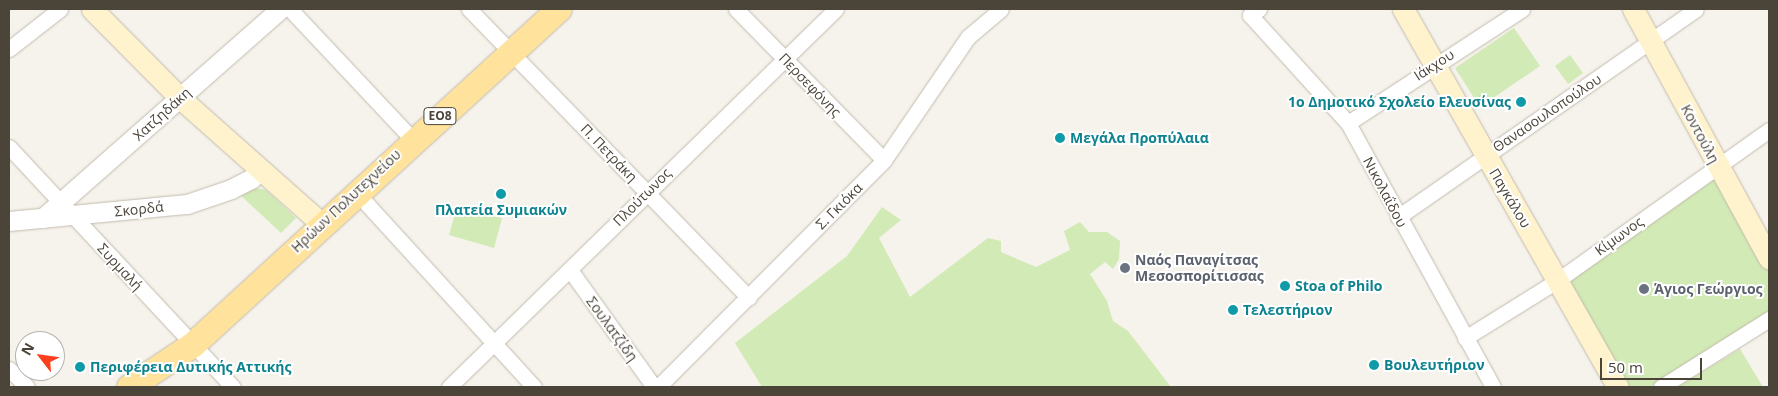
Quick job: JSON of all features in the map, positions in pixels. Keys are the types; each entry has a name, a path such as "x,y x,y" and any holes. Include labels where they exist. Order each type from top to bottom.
{"main road":[{"path":"94,9 180,98 322,224"},
{"name":"Ηρώων Πολυτεχνείου","path":"129,387 193,344 356,192 559,9"},
{"name":"Παγκάλου","path":"1403,9 1435,63 1484,156 1558,280 1618,387"},
{"name":"Κοντούλη","path":"1633,9 1717,166 1769,258"}],"street":[{"path":"9,49 60,9"},
{"name":"Χατζηδάκη","path":"67,209 180,98 280,9"},
{"path":"290,9 413,140"},
{"name":"Π. Πετράκη","path":"469,9 749,298"},
{"name":"Περσεφόνης","path":"736,9 884,160"},
{"name":"Πλούτωνος","path":"449,387 495,345 646,192 836,9"},
{"name":"Σ. Γκιόκα","path":"658,387 749,298 884,160 968,37 1001,9"},
{"name":"Ιάκχου","path":"1348,123 1435,63 1522,9"},
{"name":"Θανασουλοπούλου","path":"1398,217 1696,9"},
{"name":"Νικολαΐδου","path":"1254,12 1348,123 1493,387"},
{"name":"Κίμωνος","path":"1466,338 1558,280 1769,130"},
{"name":"Συρμαλή","path":"9,146 233,387"},
{"name":"Σκορδά","path":"9,220 43,218 67,209 187,204 231,189 251,179 260,170"},
{"path":"356,192 534,387"},
{"name":"Σουλατζίδη","path":"570,270 654,387"},
{"path":"1661,387 1769,319"},
{"path":"9,368 27,387"}],"green space":[{"path":"1514,28 1540,66 1480,107 1455,68"},
{"path":"1570,55 1583,73 1568,84 1555,66"},
{"path":"1716,175 1769,271 1769,313 1650,387 1626,387 1567,280"},
{"path":"251,187 266,190 296,218 281,233 237,192"},
{"path":"457,206 502,218 494,248 449,235"},
{"path":"882,207 901,220 879,238 910,297 988,238 1001,241 1001,252 1036,267 1070,250 1064,231 1080,222 1089,232 1107,232 1120,241 1119,259 1113,269 1105,262 1090,274 1107,301 1113,321 1128,331 1171,387 762,387 735,343 847,256"},
{"path":"1740,349 1763,387 1677,387"}],"place":[{"name":"1ο Δημοτικό Σχολείο Ελευσίνας","path":"1521,102"},
{"name":"Μεγάλα Προπύλαια","path":"1060,138"},
{"name":"Πλατεία Συμιακών","path":"501,194"},
{"name":"Ναός Παναγίτσας Μεσοσπορίτισσας","path":"1125,268"},
{"name":"Stoa of Philo","path":"1285,286"},
{"name":"Άγιος Γεώργιος","path":"1644,289"},
{"name":"Τελεστήριον","path":"1233,310"},
{"name":"Βουλευτήριον","path":"1374,365"},
{"name":"Περιφέρεια Δυτικής Αττικής","path":"80,367"}]}
